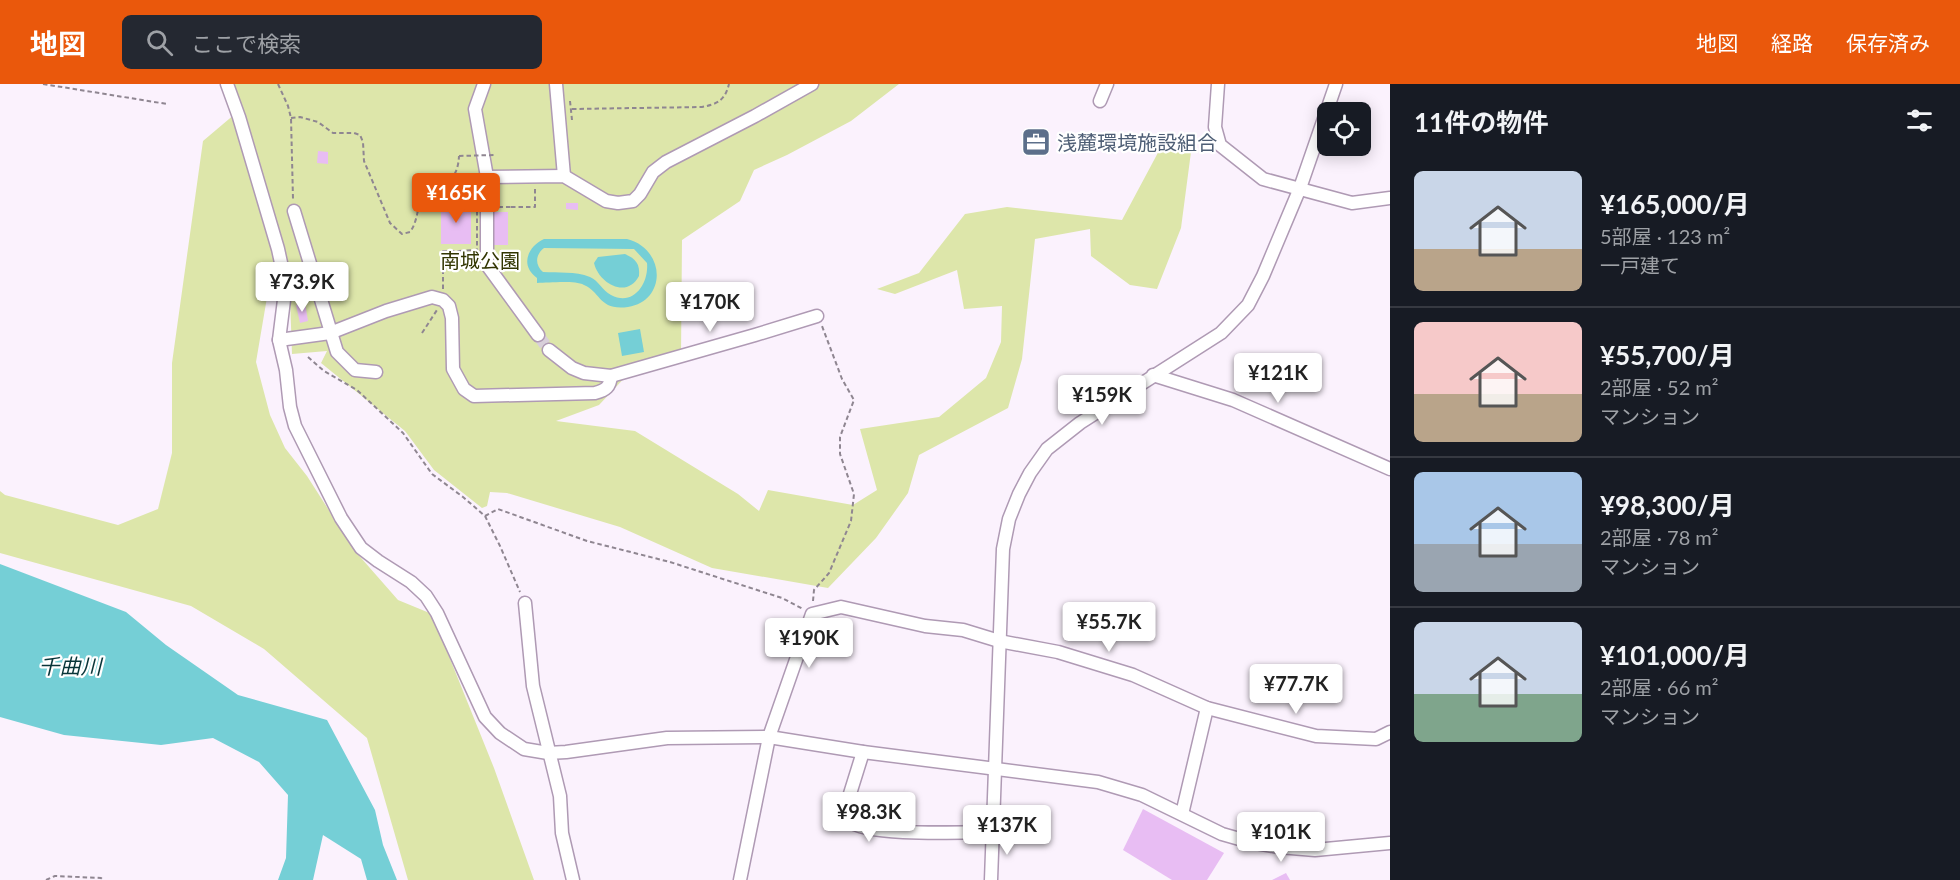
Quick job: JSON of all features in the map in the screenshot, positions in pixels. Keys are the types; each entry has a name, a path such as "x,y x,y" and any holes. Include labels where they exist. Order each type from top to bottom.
{"street":[{"path":"227,84 278,249 285,292 279,340 295,426 341,518 362,548 411,582 426,596 437,613 485,717 500,733 524,749 548,753 667,738 769,737 1114,786 1142,795 1222,834 1279,847 1315,850 1390,843"},
{"path":"484,84 475,109 487,177 487,266 538,335"},
{"path":"556,84 564,176"},
{"path":"487,177 564,176 606,201 618,203 633,201 653,172 666,162 812,84"},
{"path":"1100,101 1107,84"},
{"path":"1218,84 1215,127 1220,145 1263,179 1352,203 1390,198"},
{"path":"992,880 1003,549 1009,519 1019,494 1047,449 1080,423 1221,333 1248,305 1263,276 1300,188 1336,84"},
{"path":"294,211 337,352 355,370 376,372"},
{"path":"279,340 330,333 386,311 432,297 443,300 449,306 452,318 453,369 464,388 474,396 595,393 610,385 612,375"},
{"path":"549,350 578,371 612,375 817,316"},
{"path":"1153,375 1233,400 1390,469"},
{"path":"525,603 533,686 560,796 562,833 573,880"},
{"path":"740,880 769,737 812,614 841,608 925,626 963,630 999,641 1058,652 1133,675 1207,708 1316,736 1376,740 1390,732"},
{"path":"1182,814 1207,708"},
{"path":"863,752 844,813 849,822 870,828 902,832 992,832"}],"path":[{"path":"42,84 167,104"},
{"path":"278,84 291,118 294,211"},
{"path":"572,109 702,107 719,103 726,94 729,84"},
{"path":"291,118 300,117 318,122 333,133 360,135 363,142 364,161 390,223 402,234 410,232 417,223 421,198 451,181 456,174 459,156 494,155"},
{"path":"443,284 443,251 477,250 477,207 535,207 534,176"},
{"path":"422,333 443,300"},
{"path":"484,516 498,509 587,541 670,562 782,598 812,614 814,590 829,573 851,521 854,494 840,454 840,437 854,400 842,379 817,316"},
{"path":"308,357 324,370 357,390 403,433 432,474 484,516 525,603"},
{"path":"46,880 55,876 101,878 103,880"}],"green space":[{"name":"南城公園","path":"233,84 899,84 851,121 754,170 740,201 682,240 681,357 631,371 599,405 556,421 635,431 738,494 759,511 768,490 853,505 877,490 860,429 939,417 986,378 1001,342 1002,306 964,309 957,270 895,294 877,289 919,273 965,214 1007,207 1122,220 1161,147 1191,152 1181,228 1157,289 1130,285 1091,256 1090,229 1035,239 1022,359 1008,408 919,455 908,493 876,538 828,588 712,568 620,527 507,493 490,492 487,506 482,508 434,470 405,431 321,363 327,351 292,354 289,270 281,243 272,268 256,362 270,415 285,448 307,476 355,551 398,600 432,614 494,768 534,880 408,880 367,738 264,649 191,606 0,553 0,491 5,495 118,525 158,509 172,453 172,363 203,141 242,108"}],"water":[{"path":"544,239 627,239 640,245 649,253 655,263 657,274 655,285 650,295 641,303 618,307 606,304 590,288 580,283 537,283 537,278 527,262 530,252 538,242","holes":["544,248 634,249 647,263 647,271 642,286 633,296 626,298 611,295 590,277 572,273 543,272 537,263 539,254"]},
{"path":"625,254 636,262 639,276 628,287 621,288 601,277 594,263 598,257"},
{"path":"640,329 644,352 622,356 618,333"},
{"name":"千曲川","path":"0,564 126,612 166,645 238,695 327,720 375,810 383,845 397,880 367,880 361,859 323,835 313,880 278,880 286,858 288,795 259,762 213,738 161,745 64,735 0,717"}],"building":[{"path":"318,151 328,152 328,164 317,163"},
{"path":"441,203 471,203 471,244 441,244"},
{"path":"566,203 578,203 578,210 566,209"},
{"path":"494,212 508,212 508,245 494,245"},
{"path":"305,303 308,321 300,323 296,305"},
{"path":"1143,809 1224,853 1207,880 1172,880 1123,850"},
{"path":"1286,873 1290,880 1272,880"}],"tunnel":[{"path":"538,335 549,350"}],"place":[{"name":"浅麓環境施設組合","path":"1036,142"}]}
